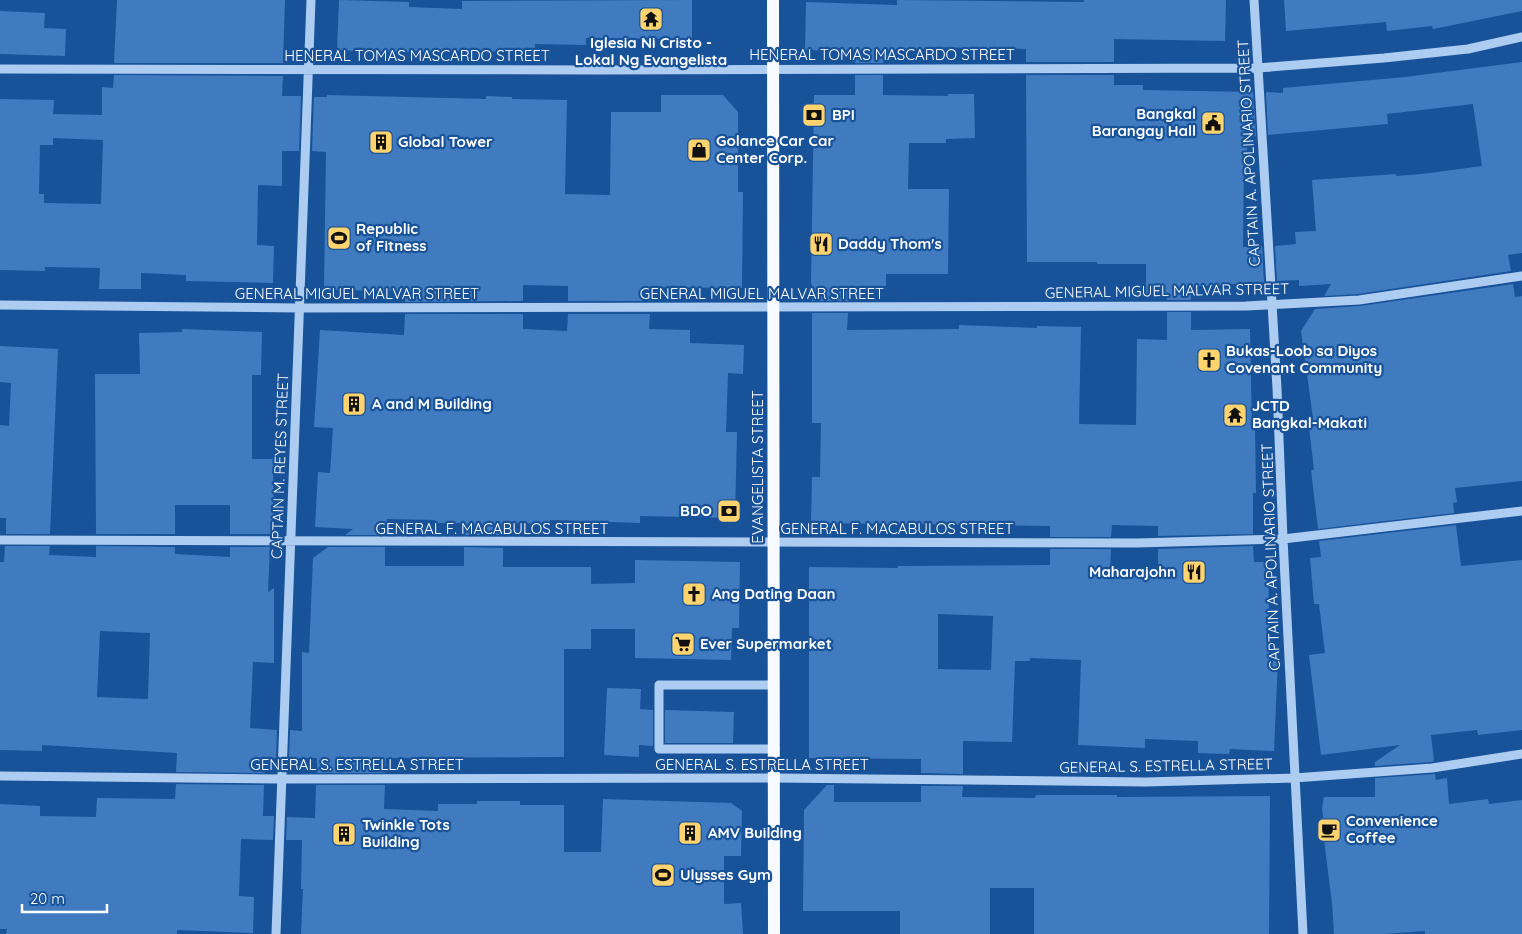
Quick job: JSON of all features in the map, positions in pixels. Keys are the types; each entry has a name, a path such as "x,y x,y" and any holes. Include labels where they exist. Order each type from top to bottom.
{"main road":[{"name":"EVANGELISTA STREET","path":"773,0 774,934"}],"street":[{"name":"CAPTAIN M. REYES STREET","path":"276,934 311,0"},
{"name":"CAPTAIN A. APOLINARIO STREET","path":"1254,0 1277,388 1294,778 1303,934"},
{"name":"HENERAL TOMAS MASCARDO STREET","path":"0,69 1258,68 1459,50 1522,37"},
{"name":"GENERAL MIGUEL MALVAR STREET","path":"0,305 300,308 1236,306 1359,300 1522,276"},
{"name":"GENERAL F. MACABULOS STREET","path":"0,540 1137,543 1283,539 1522,512"},
{"path":"774,685 659,685 659,750 774,749"},
{"name":"GENERAL S. ESTRELLA STREET","path":"0,776 282,779 774,778 1146,782 1294,778 1432,768 1522,754"}],"building":[{"path":"117,0 285,0 283,63 114,63"},
{"path":"339,0 409,2 409,7 462,9 462,1 692,0 692,39 586,38 586,45 535,44 535,52 454,51 454,53 407,53 337,50"},
{"path":"897,0 1084,2 1084,0 1226,0 1225,41 1114,39 1114,62 1026,62 1026,49 933,47 932,49 883,50 883,63 855,63 855,51 805,50 806,2 897,5"},
{"path":"1284,0 1522,0 1522,11 1433,29 1432,26 1387,31 1386,22 1286,31"},
{"path":"0,11 45,13 44,28 66,29 65,56 0,54"},
{"path":"1522,62 1522,253 1508,255 1511,271 1358,294 1324,296 1331,284 1299,286 1299,280 1277,281 1275,246 1296,244 1295,232 1316,231 1312,180 1422,174 1482,166 1473,104 1387,114 1388,124 1268,135 1266,92 1283,93 1283,88 1405,77"},
{"path":"114,75 283,76 282,96 301,96 299,151 282,151 282,186 258,185 257,245 274,246 273,283 186,281 186,275 141,273 141,289 99,289 100,268 45,267 45,271 0,270 0,99 54,100 53,114 102,115 102,87 113,88","holes":["53,138 103,140 101,204 44,203 44,194 39,194 40,145 53,145"]},
{"path":"855,75 883,75 883,95 948,96 948,94 974,94 975,138 946,139 946,143 909,143 908,189 949,189 948,274 886,274 886,286 848,286 848,301 812,301 814,95 855,95"},
{"path":"1026,75 1114,75 1114,85 1143,85 1143,90 1253,92 1256,136 1247,137 1247,154 1244,154 1243,247 1262,246 1264,282 1191,287 1191,300 1167,300 1167,294 1146,294 1146,264 1027,262"},
{"path":"327,95 486,99 486,96 512,97 512,99 567,100 565,194 610,195 611,112 661,112 661,95 723,95 738,112 738,192 743,192 742,288 650,287 650,301 568,301 568,286 523,285 523,301 405,302 406,291 324,290 326,152 312,151 314,97 327,97"},
{"path":"1513,284 1515,297 1522,296 1522,481 1455,488 1457,502 1453,503 1454,513 1318,529 1311,470 1314,470 1308,419 1313,418 1301,331 1315,309 1360,306"},
{"path":"1167,312 1191,312 1191,330 1250,329 1252,428 1255,428 1256,493 1253,493 1253,534 1158,536 1158,526 1112,525 1111,537 1050,537 1050,526 811,523 812,477 820,477 821,423 812,423 812,313 848,313 847,330 959,329 959,325 1037,328 1037,326 1081,327 1079,424 1136,425 1137,339 1167,340"},
{"path":"405,314 523,314 523,329 567,331 568,314 650,314 649,329 690,330 690,343 744,345 743,374 728,373 726,432 737,432 735,518 640,516 640,523 550,520 550,524 503,523 503,535 464,535 464,523 435,523 435,520 387,519 386,535 345,535 353,529 315,527 318,472 330,473 333,428 314,427 320,330 404,335"},
{"path":"182,329 262,332 261,375 252,375 252,459 273,459 274,522 271,522 271,534 230,534 230,505 175,505 175,534 96,534 95,374 140,374 139,333 182,332"},
{"path":"0,346 58,349 50,534 6,534 6,518 0,518 0,425 9,426 11,383 0,382"},
{"path":"1456,525 1461,566 1522,560 1522,730 1478,735 1477,730 1431,735 1434,761 1431,762 1375,766 1375,762 1400,745 1321,755 1309,655 1325,653 1319,604 1314,604 1310,558 1321,557 1319,541"},
{"path":"5,546 50,546 49,555 96,557 96,546 175,547 175,554 230,557 230,547 270,547 268,592 274,588 274,663 253,662 250,728 277,730 276,758 265,758 265,773 176,772 177,753 42,745 42,751 0,750 0,562 4,562","holes":["100,631 150,633 148,699 97,697"]},
{"path":"1253,546 1254,562 1268,562 1270,660 1278,659 1274,751 1230,749 1229,754 1198,753 1198,741 1145,739 1145,748 1078,745 1081,660 1030,658 1030,661 1015,661 1012,742 963,741 963,774 921,773 921,759 809,758 809,567 898,568 898,566 1050,565 1050,549 1111,549 1110,573 1158,575 1158,549","holes":["938,614 993,616 991,670 938,669"]},
{"path":"328,547 385,547 385,566 464,566 464,547 503,548 503,567 591,567 591,584 635,583 635,560 740,562 739,628 732,628 731,660 635,658 635,629 591,629 591,649 564,649 564,757 386,758 385,773 317,773 317,758 289,758 290,730 302,731 302,652 309,653 313,558"},
{"path":"607,688 641,689 640,709 653,710 653,746 639,745 639,757 604,755"},
{"path":"665,710 734,712 733,743 665,743"},
{"path":"1435,774 1436,780 1447,778 1449,804 1488,799 1489,804 1522,800 1522,934 1425,934 1425,931 1384,934 1334,934 1324,840 1326,840 1322,808 1324,797 1375,797 1375,778"},
{"path":"176,784 264,785 263,816 274,816 273,840 241,839 239,896 254,897 253,933 177,930 177,934 6,934 7,929 0,929 0,804 40,806 40,816 96,817 97,798 175,799"},
{"path":"316,785 385,785 384,809 438,811 438,804 477,804 477,801 520,801 520,805 564,805 564,852 601,852 603,799 731,803 742,811 741,856 724,856 724,904 741,903 743,934 301,934 303,889 301,889 302,840 286,840 287,817 315,818"},
{"path":"827,785 834,785 834,802 921,802 921,786 963,786 962,797 1035,798 1036,795 1117,795 1117,797 1270,796 1269,934 1034,934 1034,888 990,888 990,934 900,934 900,911 803,911 804,810"}],"place":[{"name":"Iglesia Ni Cristo - Lokal Ng Evangelista","path":"651,19"},
{"name":"BPI","path":"814,115"},
{"name":"Bangkal Barangay Hall","path":"1213,123"},
{"name":"Global Tower","path":"381,142"},
{"name":"Golance Car Car Center Corp.","path":"699,150"},
{"name":"Republic of Fitness","path":"339,238"},
{"name":"Daddy Thom's","path":"821,244"},
{"name":"Bukas-Loob sa Diyos Covenant Community","path":"1209,360"},
{"name":"A and M Building","path":"354,404"},
{"name":"JCTD Bangkal-Makati","path":"1235,415"},
{"name":"BDO","path":"729,511"},
{"name":"Maharajohn","path":"1194,572"},
{"name":"Ang Dating Daan","path":"694,594"},
{"name":"Ever Supermarket","path":"683,644"},
{"name":"Convenience Coffee","path":"1329,830"},
{"name":"AMV Building","path":"690,833"},
{"name":"Twinkle Tots Building","path":"344,834"},
{"name":"Ulysses Gym","path":"663,875"}]}
